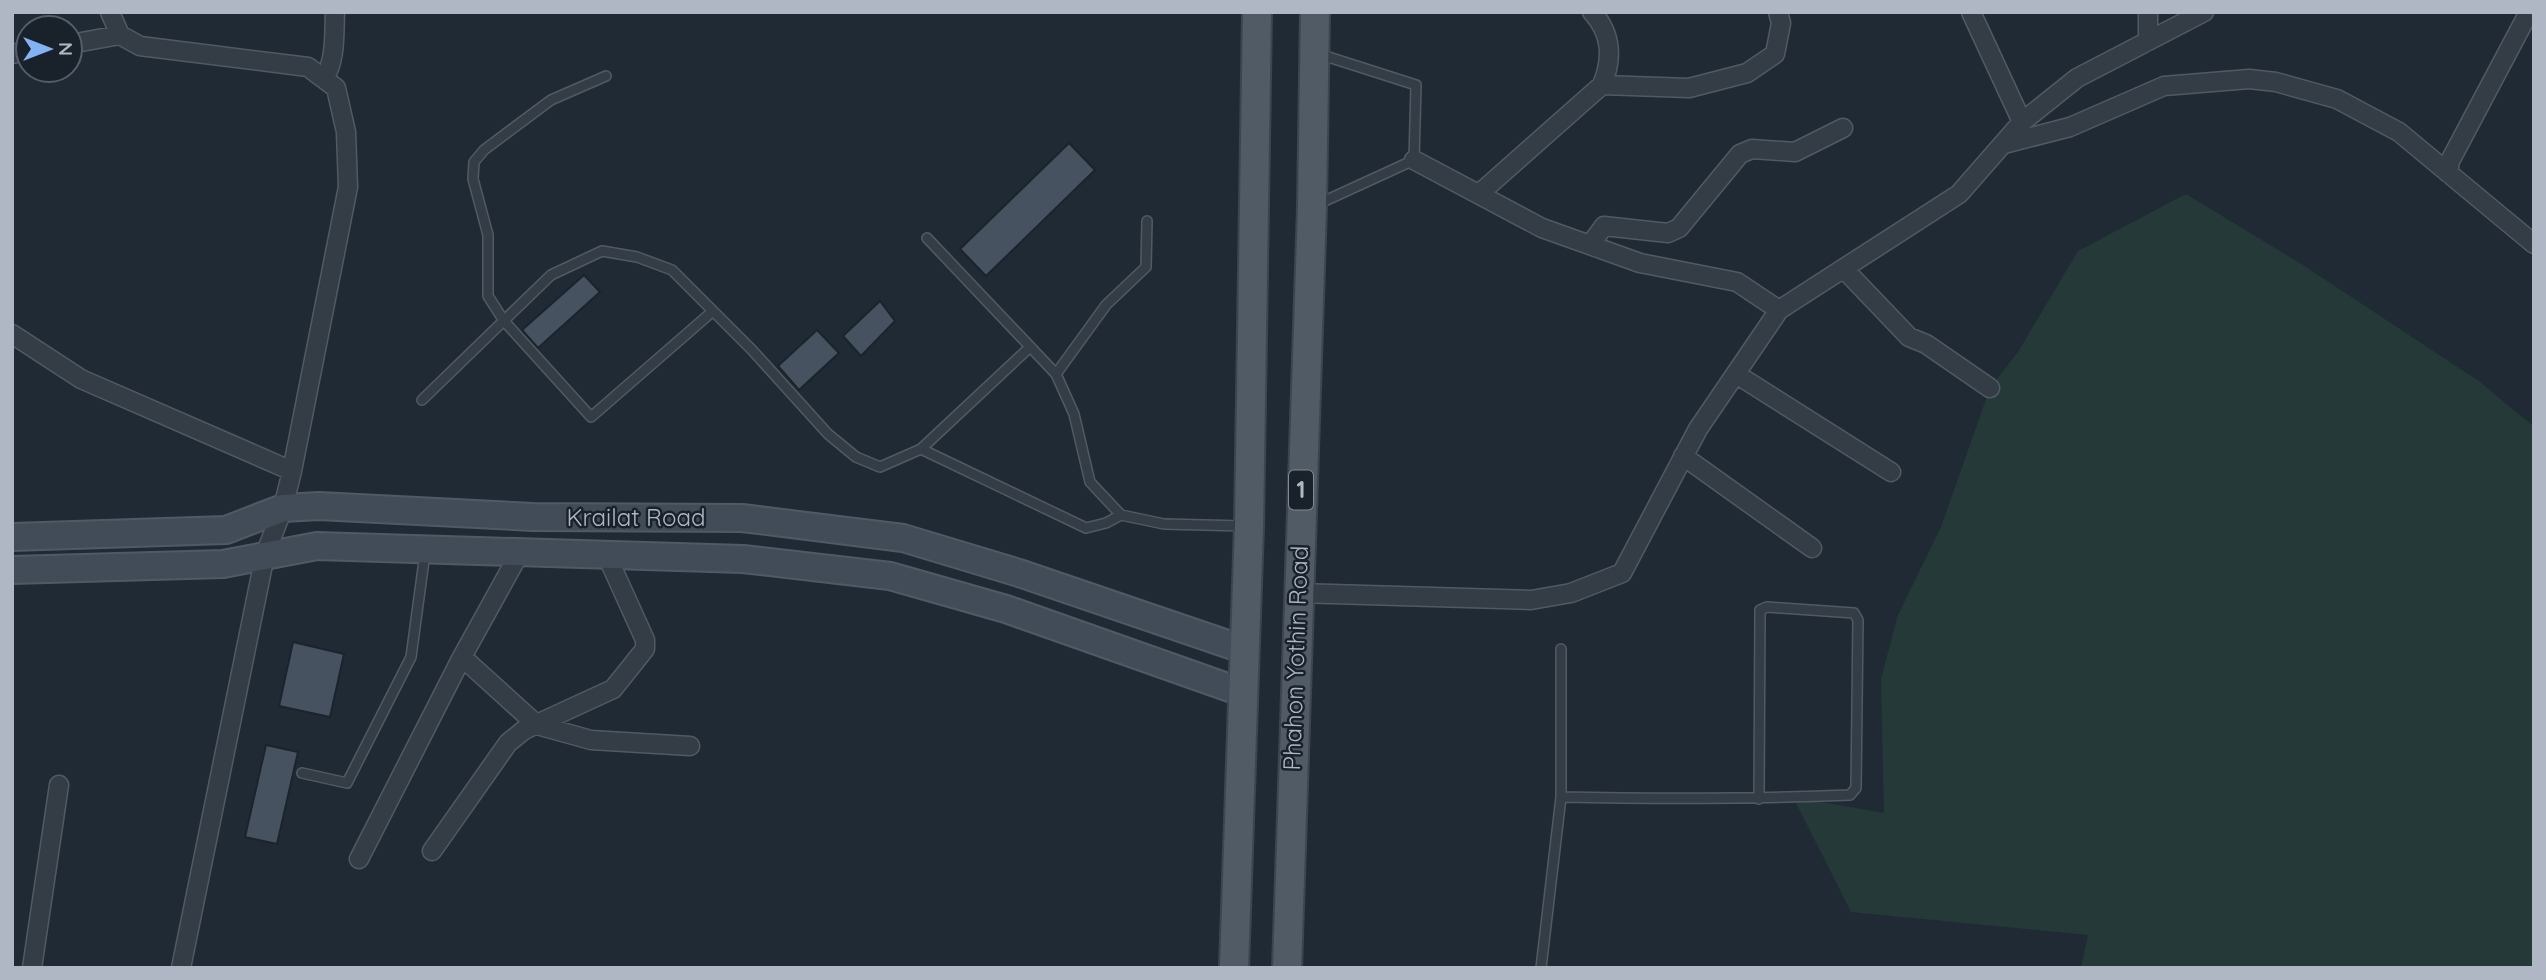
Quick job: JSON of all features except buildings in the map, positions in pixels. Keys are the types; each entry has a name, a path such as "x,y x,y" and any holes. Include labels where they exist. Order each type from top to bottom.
{"main road":[{"name":"Phahon Yothin Road","path":"1234,968 1249,526 1257,12"},
{"name":"Phahon Yothin Road","path":"1287,968 1312,207 1315,12"},
{"name":"Krailat Road","path":"12,537 226,530 283,508 319,506 533,517 742,518 903,538 1019,573 1245,650"},
{"name":"Krailat Road","path":"12,570 223,564 317,546 743,559 890,576 1006,608 1244,693"}],"street":[{"path":"110,12 120,35 140,46 308,66 336,88 346,132 348,187 292,471 283,508 265,555 181,968"},
{"path":"324,79 333,55 335,12"},
{"path":"1480,193 1602,85 1610,54 1607,35 1601,21 1592,12"},
{"path":"1602,85 1689,88 1746,73 1775,54 1781,23 1778,12"},
{"path":"1972,12 2022,122"},
{"path":"2148,12 2148,41"},
{"path":"1298,593 1531,600 1571,593 1622,573 1698,429 1779,310 1959,194 2022,122 2077,78 2204,12"},
{"path":"2448,173 2450,162 2529,12"},
{"path":"84,41 120,35"},
{"path":"2004,145 2070,127 2164,86 2249,79 2276,82 2337,99 2399,132 2534,244"},
{"path":"1590,245 1604,226 1668,233 1679,228 1740,154 1752,149 1795,152 1843,128"},
{"path":"1414,160 1542,228 1640,263 1737,282 1779,310"},
{"path":"1844,269 1909,337 1926,344 1990,388"},
{"path":"12,334 81,379 292,471"},
{"path":"1736,373 1891,472"},
{"path":"1683,456 1812,548"},
{"path":"359,859 462,657 519,554"},
{"path":"432,851 508,743 524,730 613,689 645,649 645,640 607,556"},
{"path":"462,657 537,725 591,740 690,746"},
{"path":"32,968 59,785"}],"lane":[{"path":"1312,207 1414,160 1416,85 1314,53"},
{"path":"606,76 551,100 484,150 474,162 474,179 488,235 488,296 504,321 591,417 713,311"},
{"path":"1056,374 1106,305 1146,267 1147,222"},
{"path":"927,238 1056,374 1074,414 1090,482 1121,515 1164,524 1249,526"},
{"path":"422,400 551,275 602,251 637,257 672,271 752,350 828,434 856,457 880,467 921,449 1030,347"},
{"path":"921,449 1086,528 1106,523 1121,515"},
{"path":"302,774 347,783 411,657 425,550"},
{"path":"1561,797 1688,800 1759,799 1850,794 1856,788 1858,620 1854,613 1767,607 1760,610 1759,799"},
{"path":"1541,968 1561,797 1561,649"}],"green space":[{"path":"2186,194 2303,265 2480,382 2534,427 2534,968 2081,968 2088,935 1851,912 1793,797 1884,813 1881,679 1898,615 1941,527 1990,388 2018,352 2078,251"}]}
